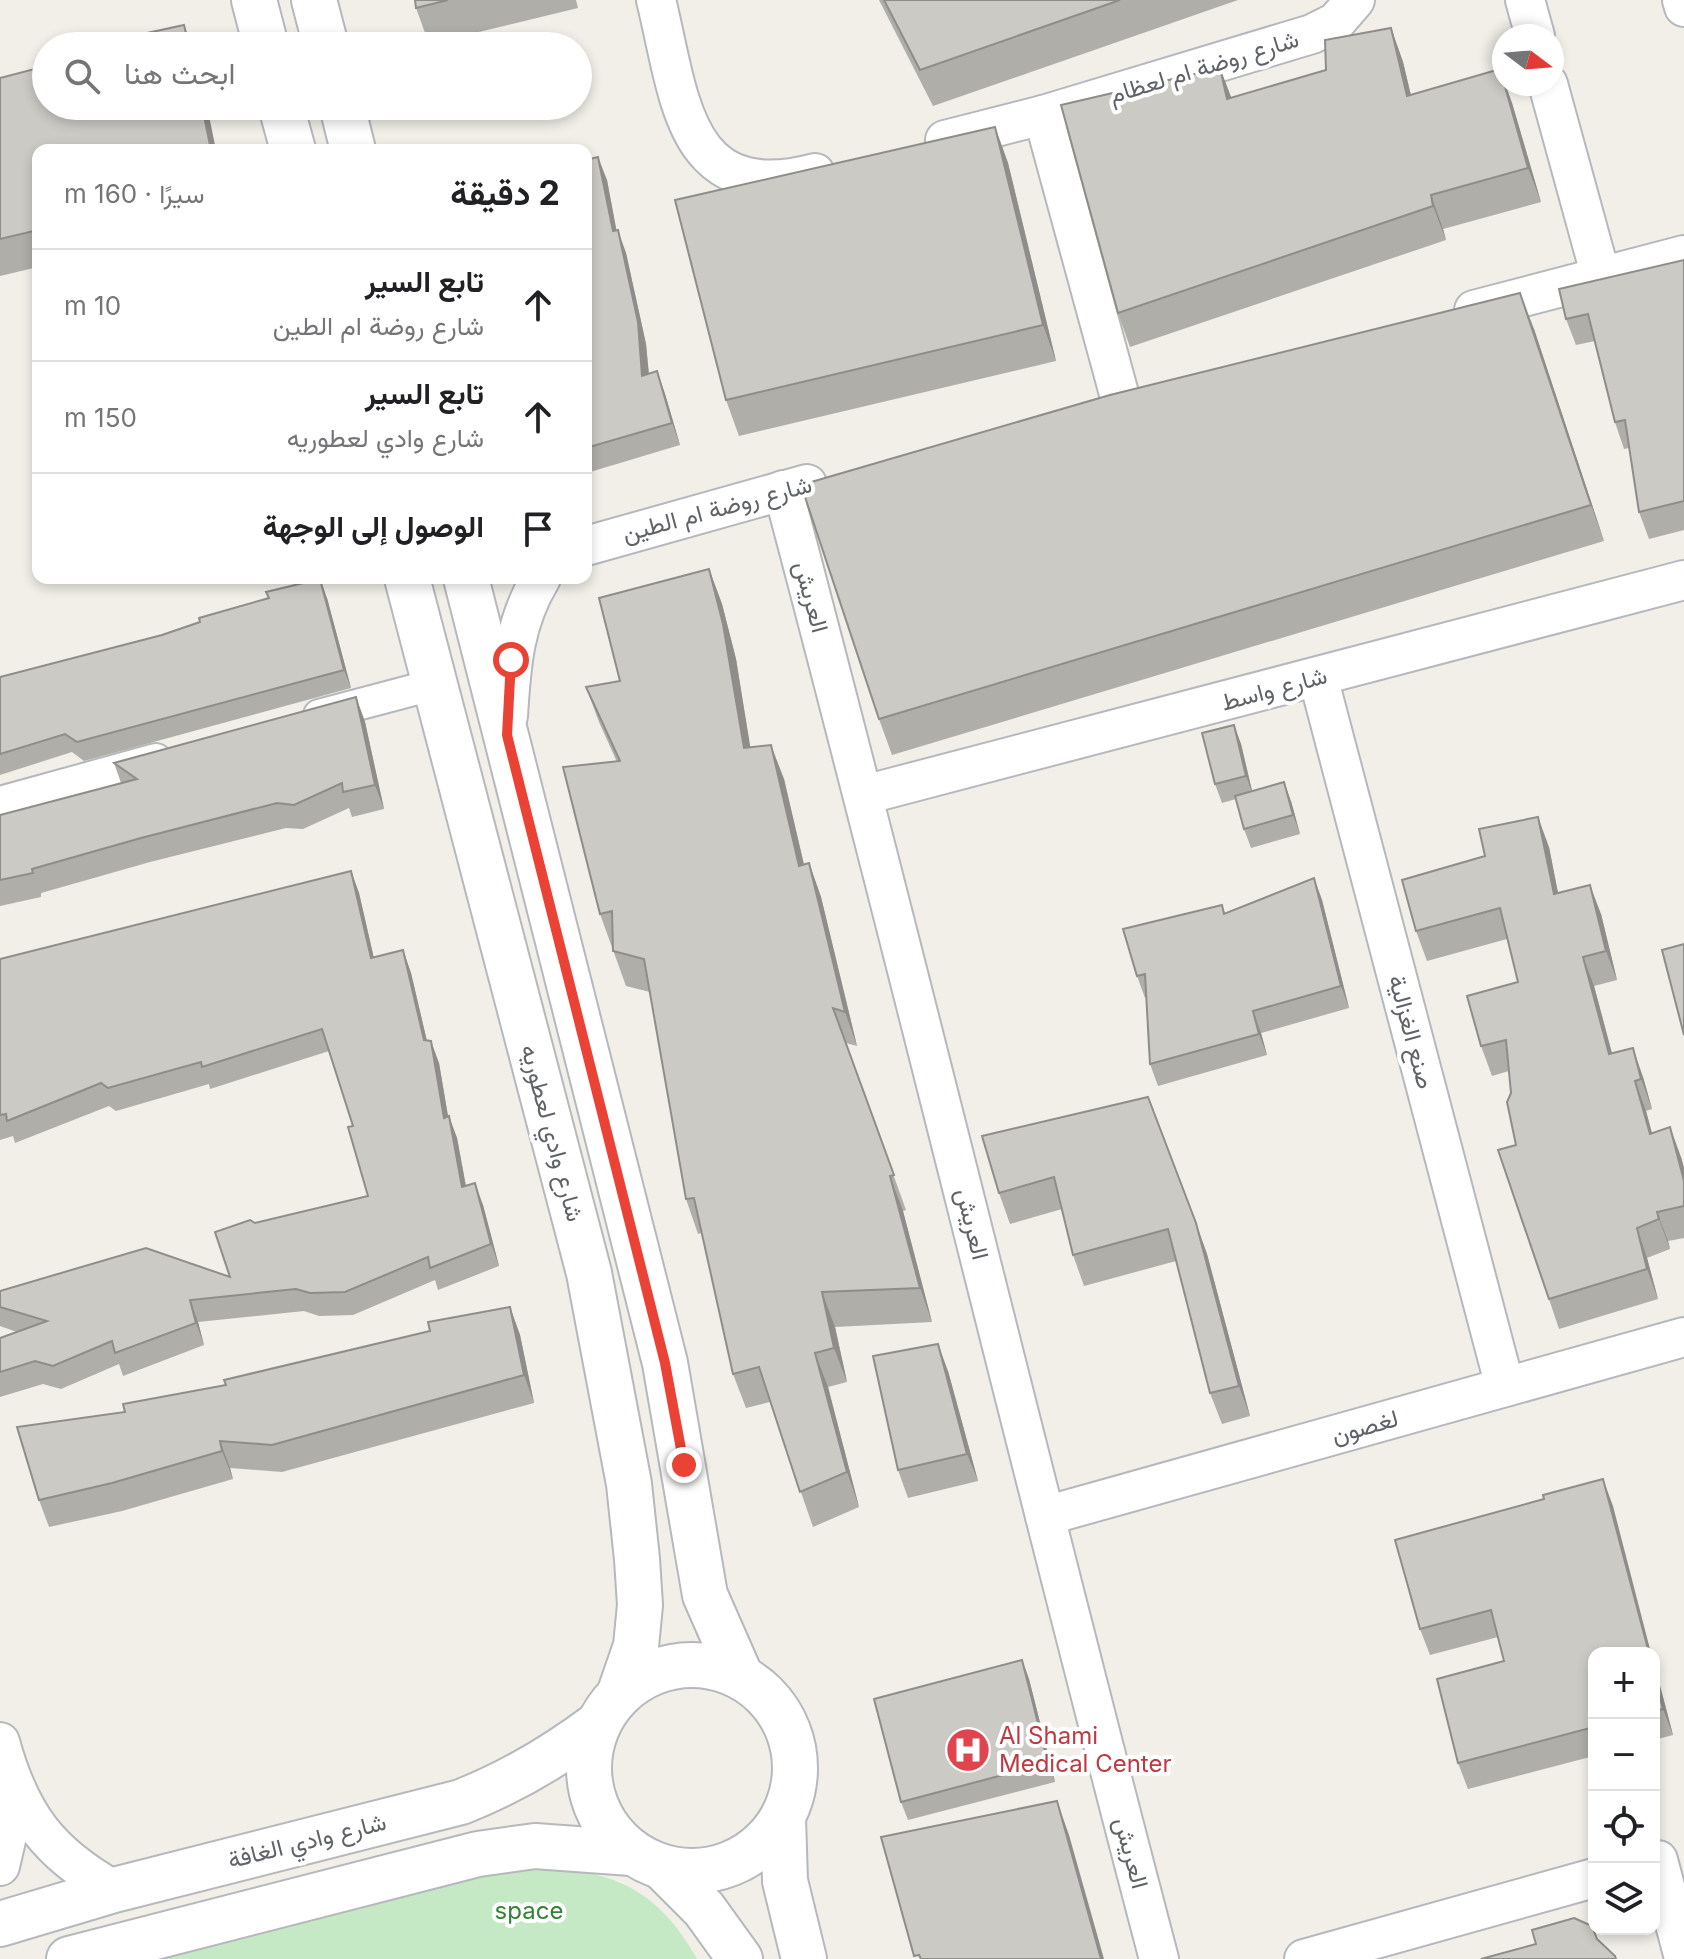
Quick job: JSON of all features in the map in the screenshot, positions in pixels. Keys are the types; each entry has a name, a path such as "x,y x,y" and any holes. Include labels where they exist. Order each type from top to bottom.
{"street":[{"path":"254,0 262,32"},
{"path":"314,0 322,32"},
{"path":"656,0 687,124 702,151 725,169 753,179 786,181 846,165"},
{"name":"شارع روضة ام لعظام","path":"907,150 1043,115 1312,34 1336,22 1355,0"},
{"path":"1525,0 1532,24"},
{"path":"1682,0 1684,7"},
{"path":"1551,96 1601,277"},
{"path":"1043,115 1120,401"},
{"path":"285,120 291,144"},
{"path":"346,120 352,144"},
{"path":"1436,319 1684,255"},
{"name":"شارع روضة ام الطين","path":"592,544 844,474"},
{"name":"العريش","path":"783,490 864,795 1159,1959"},
{"name":"شارع واسط","path":"864,795 1684,580"},
{"name":"شارع وادي لعطوريه","path":"409,584 589,1273 612,1385 629,1484 640,1605 636,1646 608,1710"},
{"path":"468,584 665,1363 705,1595 741,1677"},
{"path":"507,735 516,632 527,600 537,584"},
{"name":"صنع الغزالية","path":"1318,677 1505,1387"},
{"path":"285,724 436,684"},
{"path":"0,802 180,753"},
{"name":"لغصون","path":"1045,1516 1684,1337"},
{"path":"69,1959 125,1950 478,1854 535,1846 648,1861 699,1873 733,1864 762,1845 783,1818 794,1787 795,1754 785,1723 774,1706 741,1677 709,1666 676,1666 645,1675 608,1710 588,1760 592,1795 607,1828 648,1861 704,1909 740,1959"},
{"name":"شارع وادي الغافة","path":"0,1924 114,1890 461,1802 509,1784 547,1762 608,1710"},
{"path":"4,1758 25,1811 49,1844 79,1871 114,1890"},
{"path":"0,1866 11,1819 4,1758"},
{"path":"783,1818 785,1881 804,1959"},
{"path":"1665,1858 1684,1958"},
{"path":"1304,1959 1588,1880"}],"green space":[{"name":"space","path":"486,1865 581,1872 608,1878 633,1889 656,1905 677,1928 697,1959 157,1959"}],"building":[{"path":"415,0 448,0 416,8"},
{"path":"884,0 1120,0 920,70"},
{"path":"184,25 186,32 152,32"},
{"path":"1391,28 1407,96 1492,71 1492,96 1508,96 1528,168 1431,195 1433,206 1118,313 1061,105 1220,68 1227,99 1326,70 1325,40"},
{"path":"32,70 32,120 205,120 210,144 32,144 32,231 0,239 0,78"},
{"path":"995,127 1043,325 726,400 675,200"},
{"path":"598,157 613,231 618,230 638,322 642,376 657,371 672,423 592,446 592,158"},
{"path":"1684,260 1684,501 1639,512 1625,420 1615,422 1588,314 1566,319 1559,289"},
{"path":"1520,293 1591,505 879,719 801,485 1110,395"},
{"path":"709,569 723,624 744,748 771,745 799,866 809,863 845,1012 833,1008 894,1175 890,1176 920,1288 822,1292 834,1348 815,1353 847,1472 800,1492 759,1367 733,1374 694,1198 686,1199 644,959 613,951 612,911 600,914 563,767 620,761 586,687 620,681 599,598"},
{"path":"299,584 321,584 344,670 77,742 65,734 0,754 0,677 162,635 200,622 199,618 269,598 266,592"},
{"path":"356,697 375,785 343,792 342,783 294,805 277,803 141,838 32,869 33,873 0,880 0,815 137,779 114,763"},
{"path":"1234,725 1246,776 1215,784 1202,733"},
{"path":"1284,782 1293,815 1244,829 1235,796"},
{"path":"1538,817 1554,894 1590,885 1606,951 1583,957 1609,1054 1633,1048 1641,1079 1635,1081 1650,1134 1670,1127 1684,1181 1684,1206 1657,1212 1659,1219 1637,1228 1647,1269 1549,1299 1498,1150 1516,1145 1507,1102 1511,1093 1506,1040 1481,1046 1467,996 1518,982 1500,908 1416,931 1402,880 1485,856 1479,829"},
{"path":"351,871 371,958 403,950 424,1040 431,1041 444,1118 449,1116 462,1187 475,1183 491,1244 430,1268 428,1257 345,1292 310,1293 296,1289 190,1300 196,1323 115,1353 112,1341 53,1366 35,1361 0,1372 0,1338 47,1321 0,1307 0,1291 146,1248 230,1277 215,1232 250,1220 255,1223 368,1196 348,1127 353,1126 322,1029 202,1067 201,1062 108,1088 101,1083 7,1121 6,1114 0,1115 0,959"},
{"path":"1314,878 1341,986 1253,1011 1259,1034 1150,1064 1145,974 1137,976 1123,929 1222,905 1224,914"},
{"path":"1684,944 1684,1035 1662,950"},
{"path":"1148,1097 1196,1223 1239,1386 1210,1393 1168,1229 1073,1255 1054,1177 999,1193 982,1136"},
{"path":"510,1307 524,1375 272,1445 220,1441 222,1451 112,1483 39,1500 17,1427 125,1412 123,1404 226,1385 224,1380 430,1331 428,1322"},
{"path":"938,1344 967,1454 898,1470 873,1356"},
{"path":"1603,1479 1647,1647 1588,1647 1588,1729 1458,1763 1437,1679 1504,1661 1491,1610 1420,1629 1395,1540 1544,1499 1543,1495"},
{"name":"Al Shami Medical Center","path":"1022,1660 1048,1763 901,1802 874,1699"},
{"path":"1057,1801 1101,1959 921,1959 919,1955 914,1956 881,1837"},
{"path":"1574,1918 1588,1924 1588,1935 1595,1935 1616,1959 1481,1959 1536,1944 1532,1930"}],"place":[{"name":"Al Shami Medical Center","path":"968,1750"}],"route":[{"path":"511,660 507,735 665,1363 684,1465"}]}
